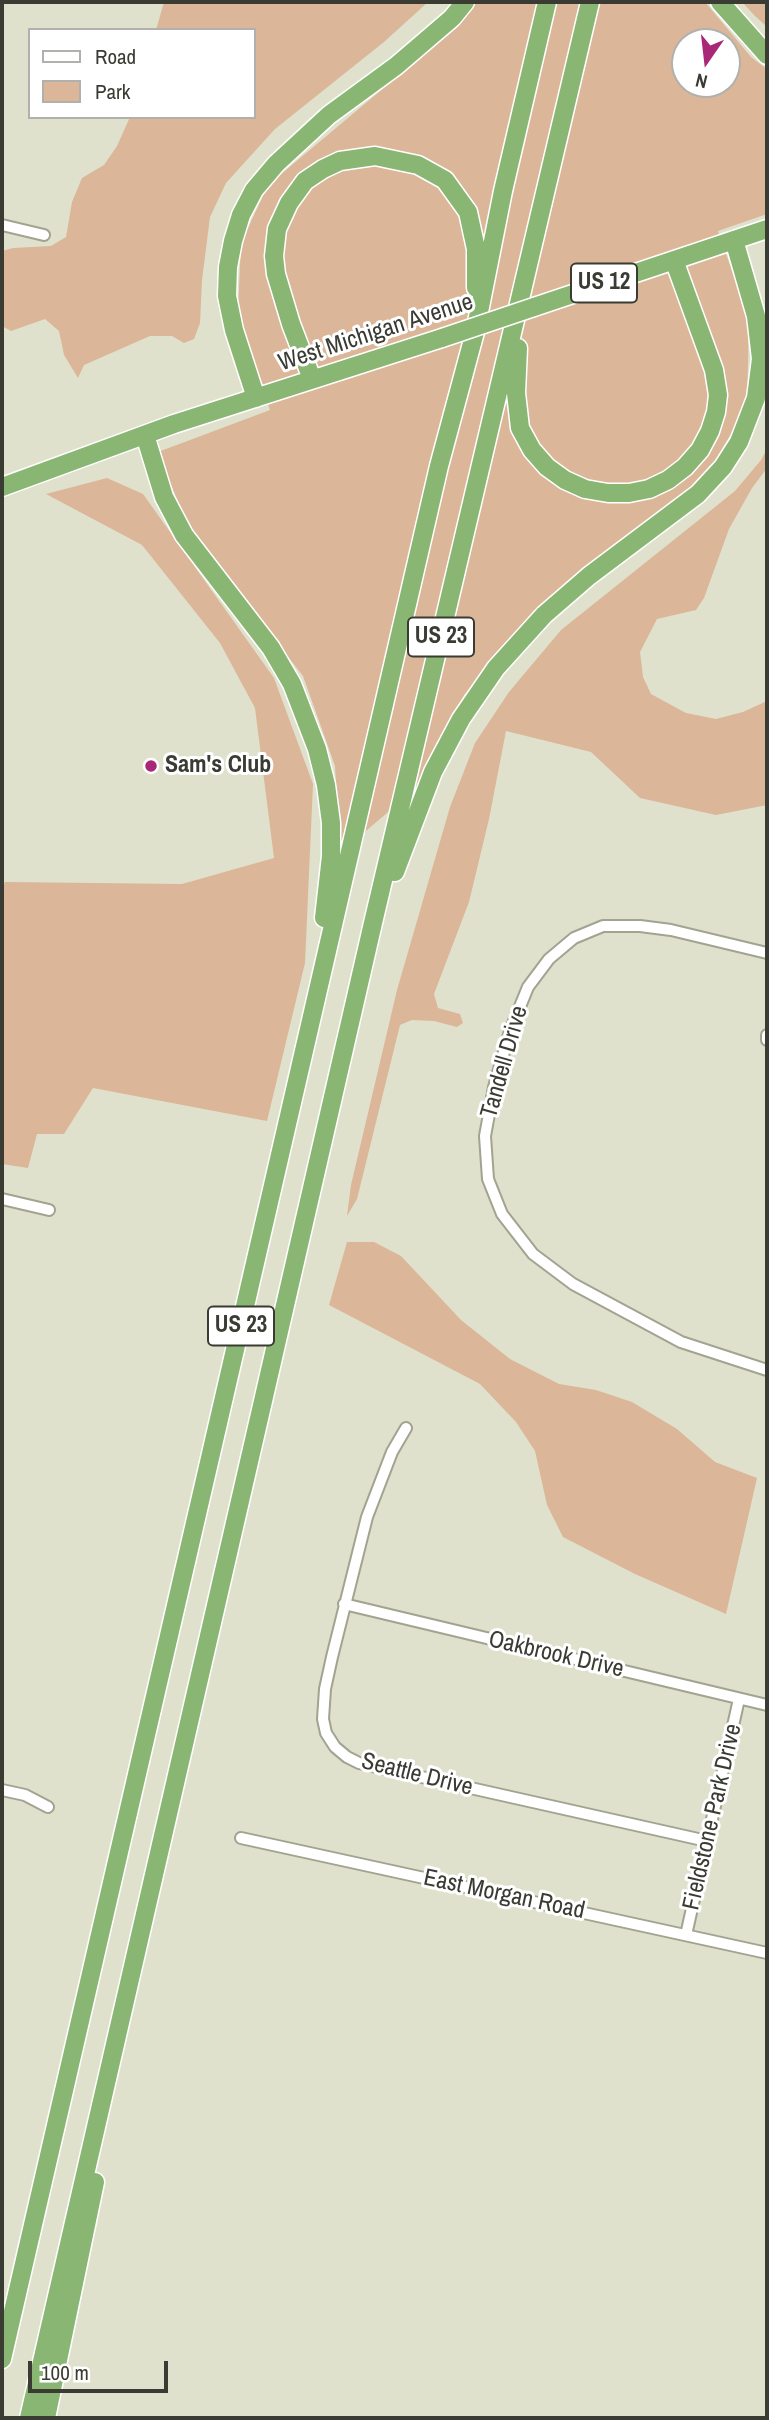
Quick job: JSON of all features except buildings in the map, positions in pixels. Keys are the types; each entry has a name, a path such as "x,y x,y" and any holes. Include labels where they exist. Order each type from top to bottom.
{"highway":[{"path":"256,398 234,330 227,296 228,267 233,242 241,215 254,190 276,164 329,115 396,66 452,18 465,2"},
{"name":"US 23","path":"2,2359 439,466 475,332 503,191 547,2"},
{"name":"US 23","path":"29,2418 373,923 528,301 590,2"},
{"path":"720,2 767,55"},
{"path":"312,379 276,274 274,256 277,229 289,203 305,181 341,161 375,156 418,165 445,180 468,212 475,248 475,332"},
{"name":"West Michigan Avenue","path":"2,487 145,435 442,338 528,301 674,260 767,229"},
{"path":"373,923 433,772 461,719 496,668 553,607 589,576 698,494 723,467 739,442 756,398 761,359 757,316 734,240"},
{"path":"528,301 516,393 520,428 532,450 547,467 584,489 629,493 649,489 668,480 685,467 700,450 710,431 718,395 714,370 674,260"},
{"path":"145,435 164,497 184,535 271,648 292,684 317,750 326,785 331,856 310,1026"},
{"path":"46,2418 104,2132 111,2061"},
{"path":"2,2324 19,2283"}],"street":[{"path":"2,225 44,235"},
{"name":"Tandell Drive","path":"767,953 671,930 640,926 603,926 574,938 549,958 528,987 510,1031 485,1136 488,1179 502,1213 533,1254 573,1284 681,1342 767,1370"},
{"path":"767,1035 767,1041"},
{"path":"2,1199 49,1210"},
{"name":"Seattle Drive","path":"406,1428 387,1465 367,1517 325,1689 323,1719 326,1733 335,1746 347,1757 373,1766 707,1842"},
{"name":"Oakbrook Drive","path":"344,1604 767,1705"},
{"name":"Fieldstone Park Drive","path":"687,1935 739,1699"},
{"path":"2,1790 25,1795 48,1807"},
{"name":"East Morgan Road","path":"241,1838 767,1953"}],"green space":[{"path":"164,2 428,2 384,42 275,129 226,183 210,217 200,323 194,339 184,343 172,336 150,336 84,365 78,378 64,355 59,331 45,319 11,331 2,326 2,251 51,246 66,237 72,202 82,178 104,165 117,146 129,119 256,119 256,28 157,28"},
{"path":"477,2 705,2 727,28 671,28 671,98 741,98 741,45 767,69 767,214 718,231 749,319 747,405 710,471 531,618 464,695 421,784 340,853 335,766 303,676 189,529 158,452 270,410 238,312 241,243 268,185 441,40"},
{"path":"742,2 767,2 767,27 755,16"},
{"path":"767,449 767,468 752,488 729,529 704,598 696,610 657,619 640,652 643,677 651,694 686,713 716,719 743,712 767,701 767,805 716,815 640,798 591,752 506,731 469,902 434,994 438,1008 460,1014 463,1023 457,1027 434,1021 412,1020 400,1025 357,1199 347,1216 351,1185 397,990 450,807 475,743 509,692 561,630 735,491"},
{"path":"107,478 143,494 274,678 313,784 305,963 267,1121 93,1088 64,1134 37,1134 28,1168 2,1164 2,887 5,882 182,884 274,858 255,708 220,643 142,545 46,494"},
{"path":"347,1242 374,1242 401,1256 461,1320 510,1359 559,1384 596,1390 632,1402 677,1429 715,1462 757,1478 726,1614 635,1574 563,1537 547,1505 535,1451 516,1422 480,1384 329,1305"}],"place":[{"name":"Sam's Club","path":"151,766"}]}
